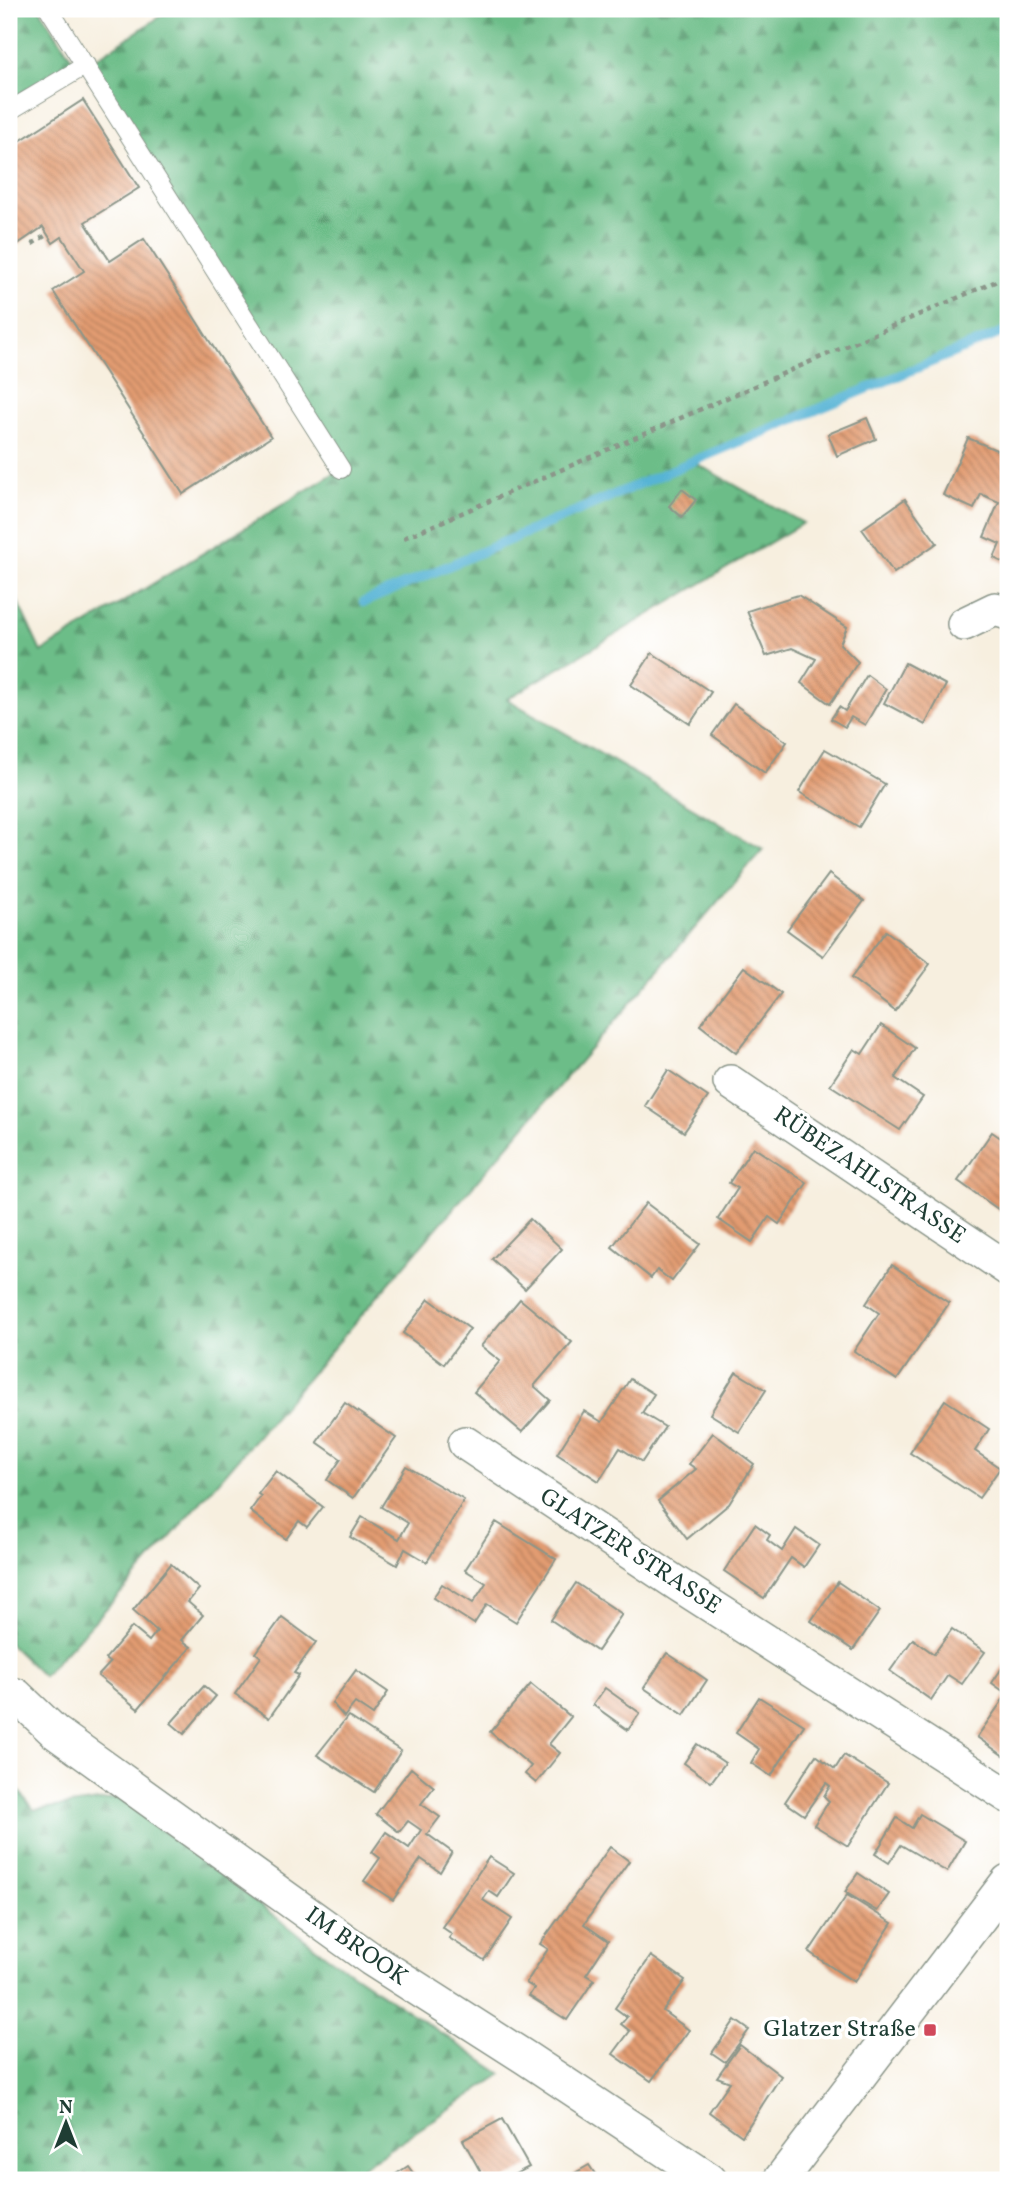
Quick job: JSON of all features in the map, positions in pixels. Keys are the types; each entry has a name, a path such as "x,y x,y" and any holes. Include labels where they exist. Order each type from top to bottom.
{"street":[{"path":"964,624 996,609 1008,613"},
{"name":"RÜBEZAHLSTRASSE","path":"730,1082 1008,1269"},
{"name":"GLATZER STRASSE","path":"465,1443 679,1585 1008,1796"},
{"name":"IM BROOK","path":"16,1695 55,1732 371,1959 710,2180"},
{"path":"780,2180 1008,1881"}],"lane":[{"path":"49,9 341,469"},
{"path":"9,111 86,65"}],"path":[{"path":"32,244 48,234"},
{"path":"404,538 1008,276"}],"green space":[{"path":"9,9 40,9 74,62 9,100"},
{"path":"172,9 1008,9 1008,330 692,461 803,523 507,699 763,849 143,1569 43,1676 9,1643 9,583 41,652 341,469 86,65"},
{"path":"9,1779 34,1810 120,1798 328,1957 502,2074 343,2180 9,2180"}],"building":[{"path":"83,100 139,188 85,222 110,261 144,239 271,437 183,494 53,291 84,271 62,237 53,243 43,227 9,250 9,148"},
{"path":"867,418 876,439 837,456 828,434"},
{"path":"968,438 1008,455 1008,565 994,558 1000,544 984,537 999,502 981,494 974,509 943,495"},
{"path":"682,489 696,500 682,517 669,506"},
{"path":"905,499 937,543 894,573 862,529"},
{"path":"798,595 847,627 840,644 858,662 830,704 801,683 816,659 792,648 766,656 747,611"},
{"path":"652,653 711,692 690,724 631,685"},
{"path":"905,663 946,685 925,725 884,703"},
{"path":"867,675 886,689 865,725 851,717 845,727 831,719 839,707 845,711"},
{"path":"734,704 787,742 765,773 712,735"},
{"path":"825,749 885,784 859,827 799,792"},
{"path":"829,874 864,901 823,956 787,930"},
{"path":"886,931 930,964 895,1011 851,978"},
{"path":"744,967 781,994 736,1053 700,1025"},
{"path":"881,1025 915,1048 895,1078 923,1097 900,1130 830,1085 854,1049 862,1054"},
{"path":"668,1070 708,1097 684,1132 645,1106"},
{"path":"992,1132 1008,1143 1008,1216 958,1181"},
{"path":"753,1147 807,1183 779,1224 769,1217 752,1242 718,1219 738,1188 729,1183"},
{"path":"646,1203 700,1244 672,1281 657,1270 651,1278 612,1247"},
{"path":"530,1219 562,1249 525,1289 492,1259"},
{"path":"892,1265 949,1303 897,1380 854,1351 879,1313 866,1304"},
{"path":"429,1299 470,1329 444,1364 403,1333"},
{"path":"520,1299 572,1342 534,1386 550,1400 522,1432 474,1392 500,1361 481,1346"},
{"path":"736,1372 766,1390 739,1432 710,1414"},
{"path":"630,1379 654,1394 642,1413 665,1427 642,1462 620,1448 599,1481 557,1454 584,1411 602,1422"},
{"path":"945,1400 989,1429 975,1451 1000,1468 979,1498 910,1453"},
{"path":"345,1403 396,1438 353,1498 327,1480 341,1459 317,1442"},
{"path":"713,1433 754,1464 729,1504 687,1539 658,1501 696,1469 689,1464"},
{"path":"406,1466 464,1500 427,1562 405,1549 397,1565 350,1537 362,1517 399,1539 408,1523 381,1507"},
{"path":"276,1471 323,1507 307,1527 299,1521 286,1539 250,1511 261,1496 258,1494"},
{"path":"496,1522 556,1559 516,1622 487,1604 474,1624 433,1598 442,1584 473,1603 486,1583 465,1570"},
{"path":"755,1524 770,1535 767,1540 782,1551 796,1529 819,1545 804,1567 791,1558 764,1598 724,1571"},
{"path":"171,1564 199,1589 188,1602 203,1615 182,1640 191,1647 138,1709 98,1676 110,1663 105,1659 132,1627 149,1641 157,1631 133,1610"},
{"path":"838,1582 880,1611 853,1650 811,1621"},
{"path":"576,1583 622,1614 597,1651 551,1620"},
{"path":"282,1617 316,1642 294,1673 299,1675 269,1718 235,1694 261,1657 256,1653"},
{"path":"952,1629 985,1652 962,1684 948,1675 931,1700 890,1671 913,1639 934,1654"},
{"path":"667,1653 707,1680 684,1715 644,1688"},
{"path":"1008,1659 1008,1759 977,1737 1007,1694 992,1683"},
{"path":"356,1670 388,1692 373,1715 355,1703 344,1717 332,1703"},
{"path":"531,1684 571,1717 549,1744 560,1753 536,1783 525,1774 531,1766 490,1732"},
{"path":"204,1686 216,1696 184,1734 171,1723"},
{"path":"605,1688 640,1713 628,1730 593,1705"},
{"path":"759,1697 804,1725 771,1776 751,1763 759,1749 736,1733"},
{"path":"348,1716 401,1751 374,1792 317,1755"},
{"path":"697,1744 725,1763 711,1782 684,1763"},
{"path":"816,1755 835,1769 844,1755 888,1783 848,1846 814,1825 829,1801 824,1796 830,1786 826,1783 804,1815 785,1802"},
{"path":"411,1768 434,1787 421,1804 440,1817 427,1834 452,1852 440,1872 421,1859 393,1900 364,1881 380,1858 372,1852 386,1832 409,1848 421,1830 408,1821 399,1832 376,1814"},
{"path":"920,1814 965,1841 947,1872 901,1845 889,1863 875,1854 897,1818 912,1828"},
{"path":"610,1847 629,1861 584,1924 608,1941 586,1975 594,1980 567,2020 529,1996 534,1988 526,1983 548,1949 540,1944"},
{"path":"489,1857 514,1873 498,1897 489,1891 483,1900 512,1919 484,1960 449,1938 452,1934 442,1927"},
{"path":"858,1873 889,1894 877,1911 845,1892"},
{"path":"847,1895 892,1923 854,1982 809,1952"},
{"path":"651,1956 685,1980 663,2011 689,2030 651,2081 613,2054 630,2031 621,2024 627,2017 615,2008"},
{"path":"735,2020 749,2030 725,2062 712,2053"},
{"path":"740,2045 781,2076 742,2136 709,2112 730,2082 717,2077"},
{"path":"502,2119 529,2167 504,2180 485,2180 463,2140"},
{"path":"589,2165 599,2180 563,2180"},
{"path":"408,2166 418,2180 387,2180"}],"waterway":[{"path":"364,602 1008,330"}],"place":[{"name":"Glatzer Straße","path":"930,2030"}]}
